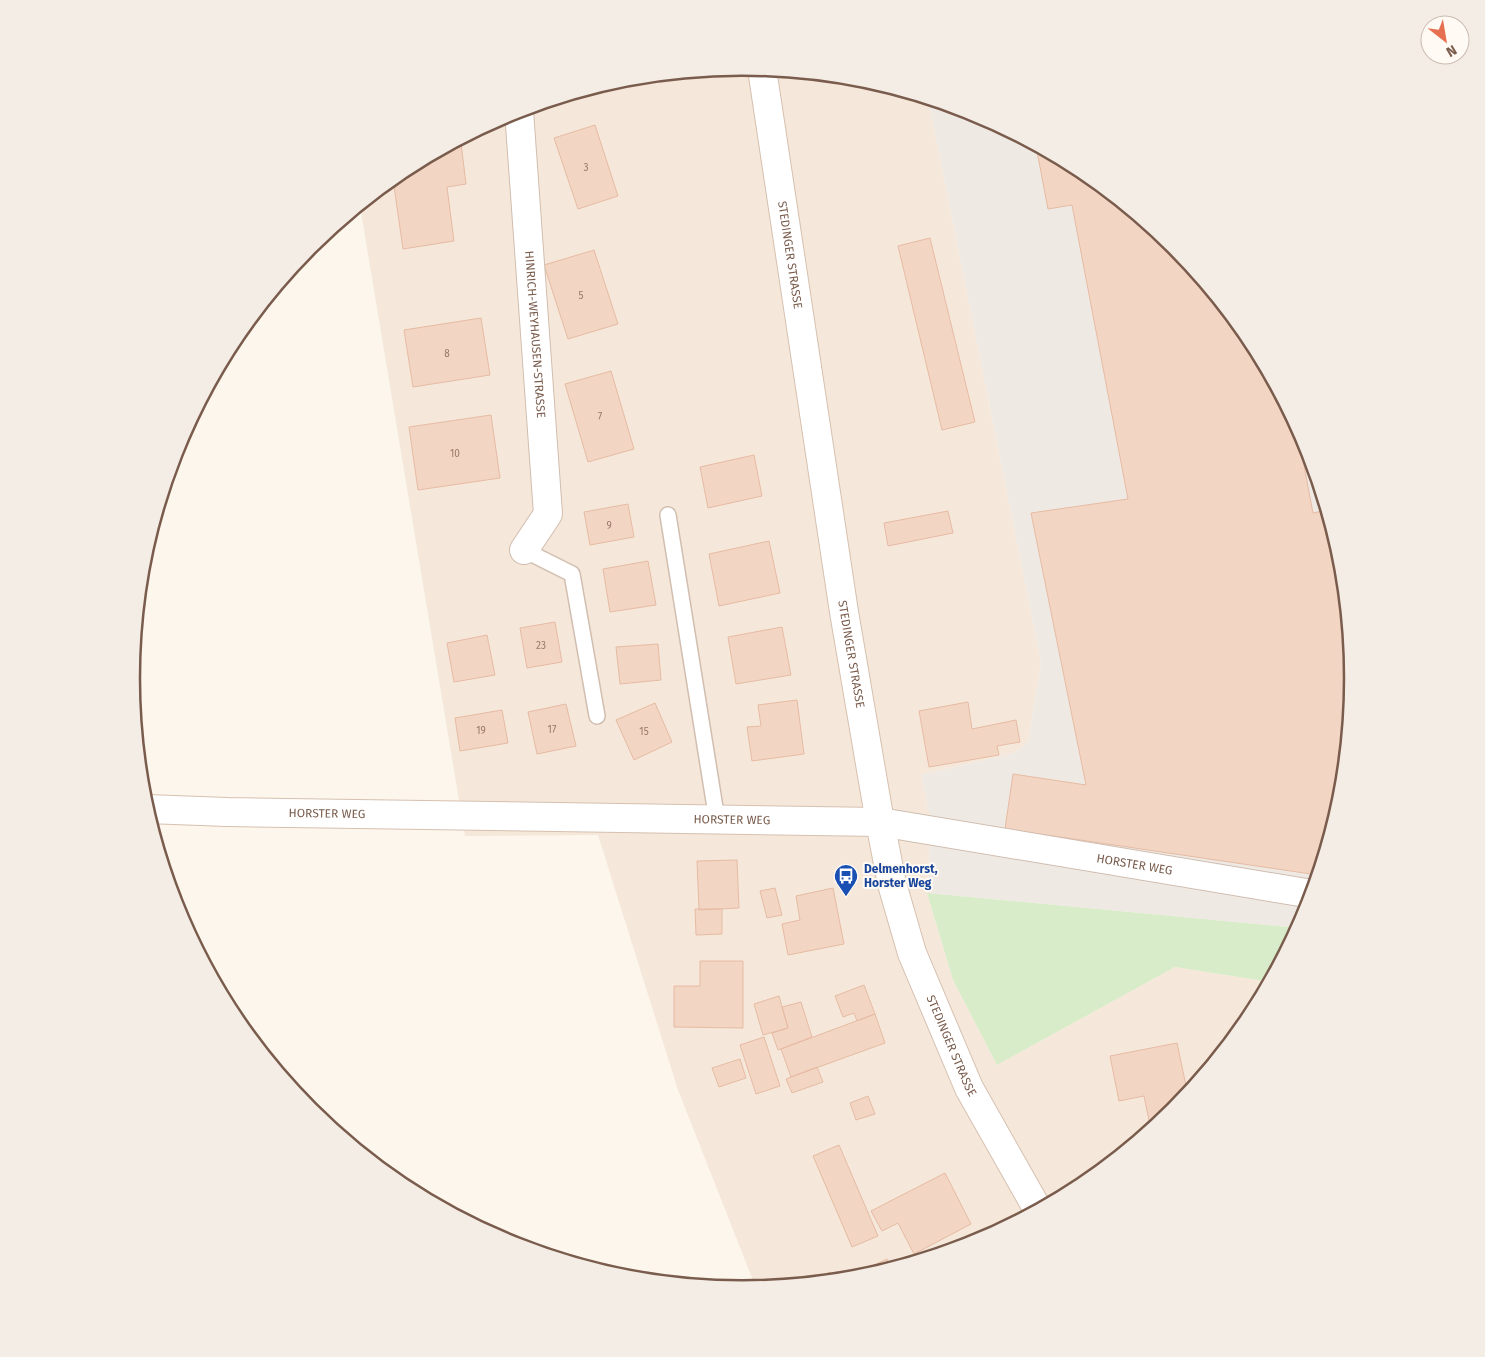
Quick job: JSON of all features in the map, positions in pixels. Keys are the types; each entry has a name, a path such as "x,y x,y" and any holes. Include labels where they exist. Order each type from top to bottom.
{"street":[{"name":"STEDINGER STRASSE","path":"763,77 844,612 892,884 912,953 969,1088 1035,1205"},
{"name":"HINRICH-WEYHAUSEN-STRASSE","path":"520,119 548,514 524,550"},
{"name":"HORSTER WEG","path":"155,808 227,812 880,822 1305,893"}],"lane":[{"path":"668,515 717,820"},
{"path":"524,550 572,574 597,716"}],"shaded area":[{"path":"742,76 782,78 821,81 860,88 929,106 1041,663 1028,742 1014,753 921,775 931,820 927,893 953,980 997,1065 1175,967 1263,981 1220,1045 1195,1076 1168,1104 1140,1131 1109,1156 1044,1200 1009,1219 973,1235 936,1249 898,1260 821,1276 753,1280 678,1090 598,835 465,836 361,213 408,178 476,138 549,108 625,88 664,81 703,78"},
{"path":"929,106 973,122 1009,138 1044,157 1109,201 1140,226 1195,281 1243,344 1283,412 1299,448 1313,485 1333,561 1340,600 1345,678 1340,757 1333,796 1313,872 1291,927 927,893 931,820 921,775 1014,753 1028,742 1041,663"}],"green space":[{"path":"927,893 1291,927 1263,981 1175,967 997,1065 953,980"}],"building":[{"path":"595,125 618,196 578,209 554,138"},
{"path":"461,146 466,184 447,187 454,241 403,249 394,188"},
{"path":"1037,153 1077,178 1140,226 1195,281 1243,344 1264,377 1283,412 1299,448 1313,513 1321,511 1333,561 1340,600 1345,678 1340,757 1324,834 1312,874 1005,829 1013,774 1086,785 1031,513 1128,499 1072,205 1048,209"},
{"path":"930,238 975,422 942,430 898,246"},
{"path":"594,250 618,324 568,339 544,265"},
{"path":"481,318 490,375 413,387 404,330"},
{"path":"611,371 634,449 588,462 565,384"},
{"path":"491,415 500,478 418,490 409,427"},
{"path":"754,455 762,496 708,508 700,467"},
{"path":"628,504 634,537 590,545 584,512"},
{"path":"948,511 953,533 888,546 884,523"},
{"path":"769,541 780,593 719,606 709,554"},
{"path":"648,561 656,605 610,612 603,569"},
{"path":"555,622 562,662 527,668 520,628"},
{"path":"782,627 791,675 736,684 728,637"},
{"path":"487,635 495,675 454,682 447,643"},
{"path":"658,644 661,680 620,684 616,647"},
{"path":"797,700 804,754 752,761 747,727 761,726 758,705"},
{"path":"968,702 972,729 1016,720 1020,742 997,746 999,755 929,767 919,711"},
{"path":"655,703 672,742 634,760 616,720"},
{"path":"566,704 576,746 537,754 528,712"},
{"path":"502,710 508,743 460,751 455,718"},
{"path":"737,860 739,908 699,910 697,861"},
{"path":"775,888 782,915 767,918 760,891"},
{"path":"833,888 844,944 788,955 782,924 800,920 796,896"},
{"path":"695,909 722,909 722,934 696,935"},
{"path":"700,961 743,961 743,1028 674,1027 674,986 700,986"},
{"path":"864,985 875,1014 857,1021 854,1013 843,1017 835,996"},
{"path":"779,996 788,1028 763,1035 754,1004"},
{"path":"801,1002 812,1037 778,1050 772,1033 788,1028 782,1007"},
{"path":"875,1014 885,1043 791,1077 781,1049"},
{"path":"764,1037 780,1086 756,1094 740,1045"},
{"path":"1177,1043 1186,1085 1149,1122 1144,1096 1119,1101 1110,1056"},
{"path":"740,1059 746,1078 719,1087 712,1068"},
{"path":"817,1067 823,1082 792,1093 786,1079"},
{"path":"868,1096 875,1114 856,1120 850,1103"},
{"path":"839,1145 878,1236 852,1247 813,1156"},
{"path":"945,1173 971,1224 914,1254 898,1223 882,1231 871,1211"},
{"path":"887,1259 889,1262 872,1266"}],"place":[{"name":"Delmenhorst, Horster Weg","path":"846,897"}]}
